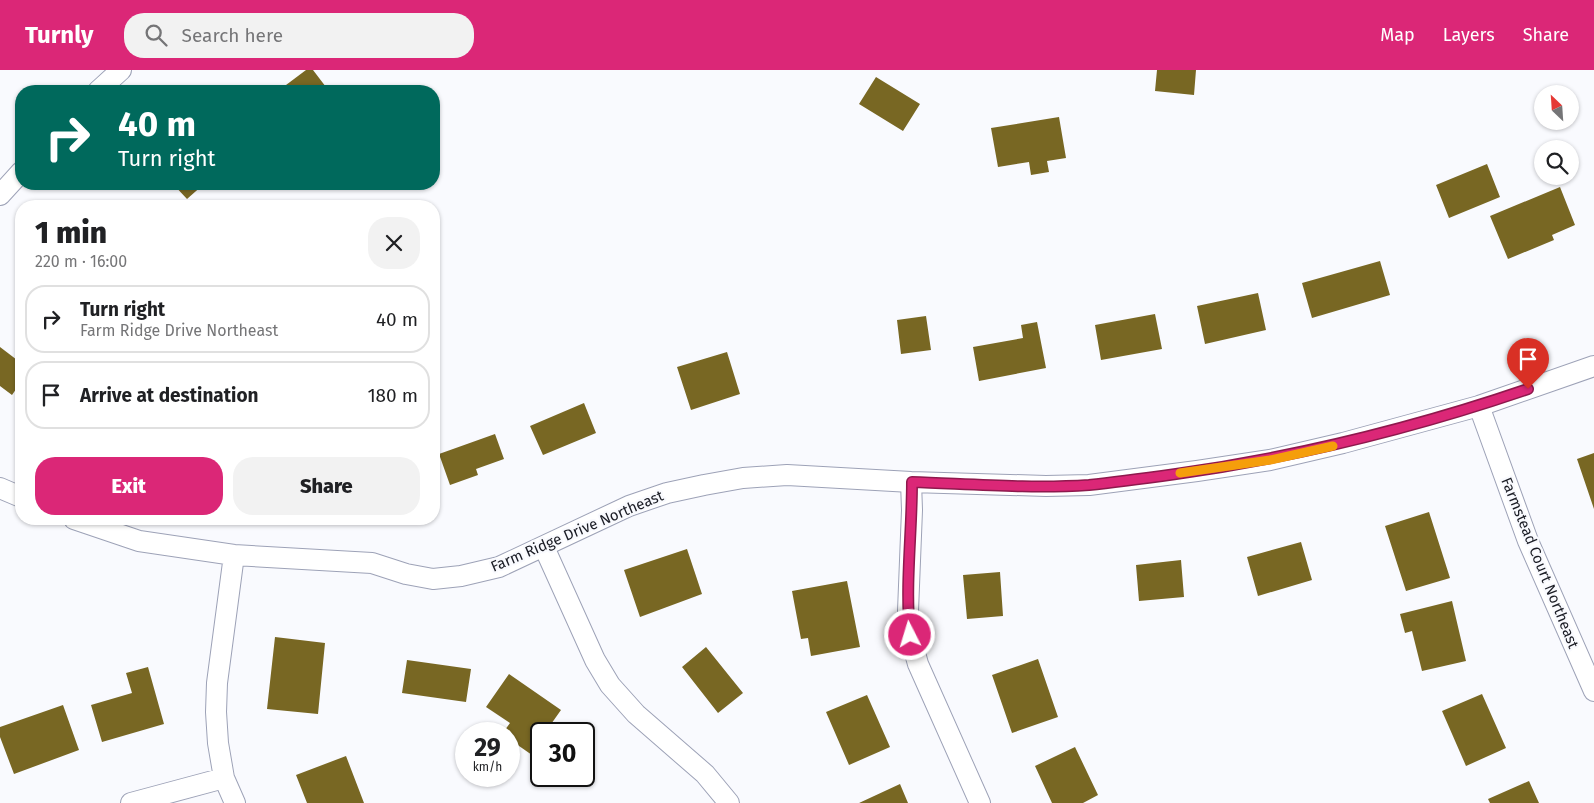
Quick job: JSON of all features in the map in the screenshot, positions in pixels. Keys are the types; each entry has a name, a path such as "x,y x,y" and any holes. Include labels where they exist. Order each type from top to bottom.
{"street":[{"path":"105,85 121,70"},
{"path":"0,195 15,179"},
{"name":"Farm Ridge Drive Northeast","path":"91,525 138,541 234,555 372,563 406,574 433,579 461,576 499,567 629,506 652,498 744,478 787,476 1046,486 1089,485 1197,471 1270,460 1343,443 1479,406 1594,366"},
{"name":"Farmstead Court Northeast","path":"1479,406 1528,541 1594,692"},
{"path":"912,482 908,611 910,635 918,664 980,803"},
{"path":"0,488 15,494"},
{"path":"544,547 595,660 610,685 636,714 705,774 729,803"},
{"path":"234,555 217,683 216,712 218,742 224,778 235,803"},
{"path":"131,803 224,778"}],"building":[{"path":"306,70 313,70 324,85 286,85"},
{"path":"1157,70 1196,70 1194,95 1155,91"},
{"path":"876,77 920,104 903,131 859,104"},
{"path":"1059,117 1066,158 1047,161 1049,172 1031,175 1029,162 998,167 991,128"},
{"path":"1487,164 1500,197 1449,218 1436,185"},
{"path":"1560,187 1575,225 1552,235 1554,240 1508,259 1490,216"},
{"path":"179,190 197,190 187,199"},
{"path":"1380,261 1390,295 1312,318 1302,283"},
{"path":"1258,293 1266,330 1205,344 1197,306"},
{"path":"1155,314 1162,349 1101,360 1095,325"},
{"path":"926,316 931,350 901,354 897,320"},
{"path":"1037,322 1046,368 979,381 973,347 1023,338 1021,325"},
{"path":"0,347 15,358 15,391 12,395 0,386"},
{"path":"727,352 740,394 691,410 677,367"},
{"path":"584,403 596,433 543,455 530,426"},
{"path":"495,434 504,459 476,469 478,475 450,485 440,454"},
{"path":"1594,453 1594,509 1577,459"},
{"path":"1429,512 1450,578 1406,591 1385,526"},
{"path":"1301,542 1312,580 1258,596 1247,557"},
{"path":"687,549 702,594 640,617 624,570"},
{"path":"1181,560 1184,597 1139,601 1136,565"},
{"path":"1000,572 1003,616 967,619 963,575"},
{"path":"847,581 860,647 811,656 808,638 801,639 792,591"},
{"path":"1452,601 1466,661 1422,671 1412,631 1405,633 1400,614"},
{"path":"275,637 325,643 318,714 267,709"},
{"path":"706,647 743,693 718,713 682,667"},
{"path":"1038,659 1058,717 1012,733 992,675"},
{"path":"407,660 471,669 466,702 402,693"},
{"path":"148,667 164,724 102,742 91,705 132,693 126,673"},
{"path":"509,674 561,710 552,722 530,722 530,754 520,747 520,722 508,722 486,707"},
{"path":"1482,694 1506,748 1466,766 1442,711"},
{"path":"867,695 890,747 849,765 826,712"},
{"path":"63,705 79,750 14,774 0,737 0,727"},
{"path":"1075,747 1098,795 1083,803 1052,803 1035,766"},
{"path":"346,756 364,803 307,803 296,775"},
{"path":"1529,781 1539,803 1490,803 1488,799"},
{"path":"900,784 908,803 859,803"}],"slow traffic":[{"path":"1180,473 1270,460 1333,446"}],"route":[{"path":"910,635 908,611 912,482 1046,486 1089,485 1270,460 1343,443 1479,406 1528,389"}]}
